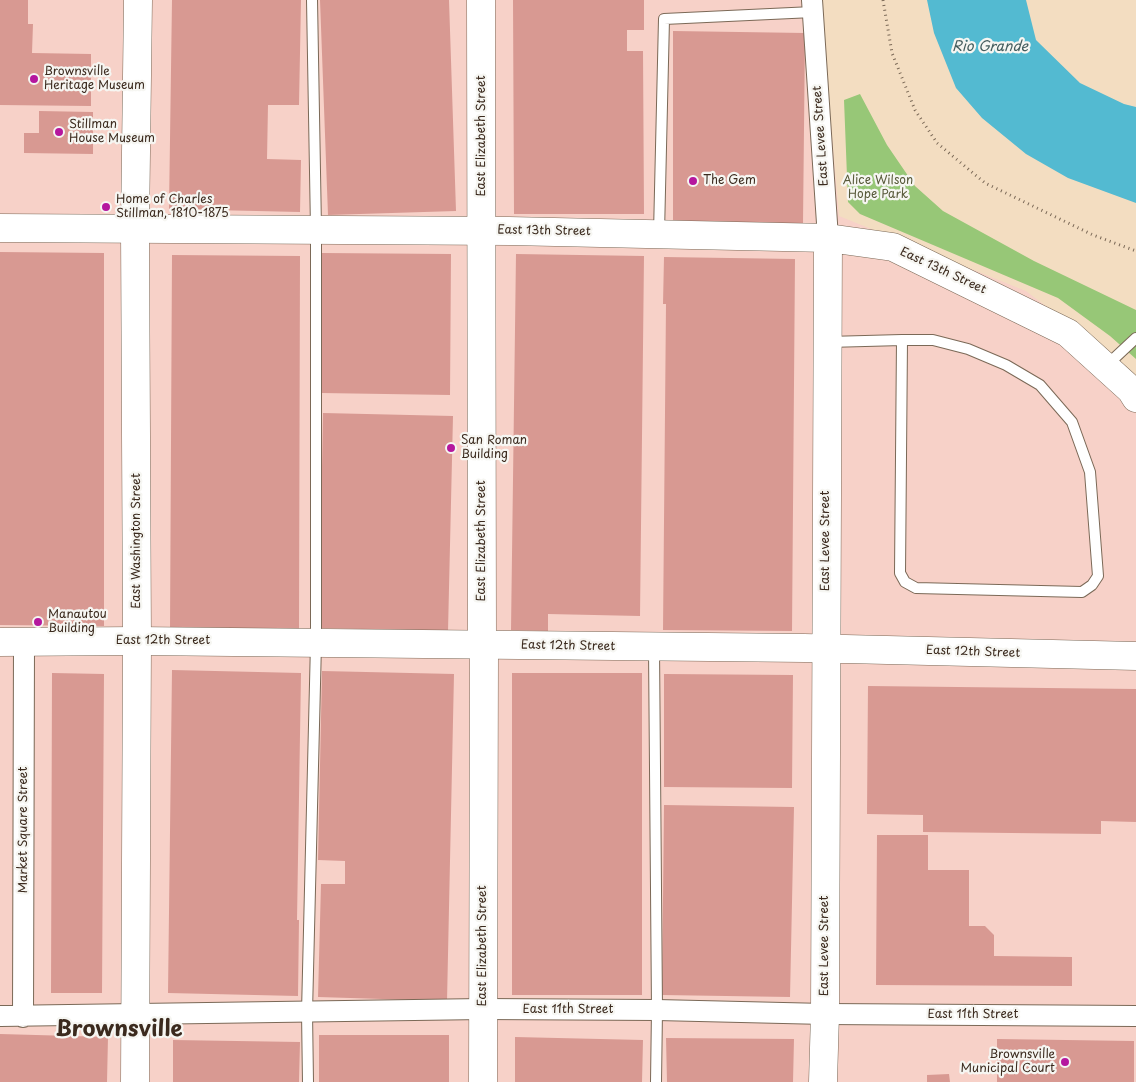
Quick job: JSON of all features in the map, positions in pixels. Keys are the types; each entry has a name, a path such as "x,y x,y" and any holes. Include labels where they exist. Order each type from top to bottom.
{"main road":[{"name":"East Washington Street","path":"135,1082 137,641 134,228 138,0"},
{"name":"East Elizabeth Street","path":"481,0 482,645 484,652 483,1082"},
{"name":"East 13th Street","path":"0,228 482,230 828,238 893,247 1068,333 1131,390 1136,398"},
{"name":"East Levee Street","path":"823,1082 825,1014 828,238"},
{"name":"East 12th Street","path":"12,643 137,641 654,646 826,648 1136,656"}],"street":[{"name":"East Levee Street","path":"813,6 828,238"},
{"name":"Market Square Street","path":"12,643 23,1017"},
{"name":"East 11th Street","path":"0,1016 483,1009 1136,1016"}],"lane":[{"path":"308,1082 307,1012 316,643 316,229 312,0"},
{"path":"659,234 664,19 813,6"},
{"path":"1105,367 1136,338"},
{"path":"827,342 902,340 934,340 968,349 1006,365 1040,385 1072,422 1090,472 1098,576 1092,585 1082,592 916,588 905,582 900,573 902,340"},
{"path":"654,646 656,1082"}],"path":[{"path":"884,0 892,53 915,110 937,143 985,183 1093,236 1136,251"}],"shaded area":[{"path":"0,0 820,0 839,216 1026,291 1131,371 1136,379 1136,1082 0,1082"}],"green space":[{"name":"Alice Wilson Hope Park","path":"860,94 887,145 915,186 943,211 1034,261 1136,310 1136,359 1110,336 1058,298 860,214 848,202 844,100"}],"water":[{"name":"Rio Grande","path":"927,0 1026,0 1036,40 1080,83 1124,104 1136,107 1136,203 1068,178 1026,154 982,118 956,88 934,33"}],"building":[{"path":"0,0 28,0 28,24 33,24 32,53 91,54 91,106 0,105"},
{"path":"172,0 301,0 299,105 268,105 267,159 301,160 300,212 169,209"},
{"path":"320,0 449,0 456,211 328,215"},
{"path":"513,0 644,0 644,30 627,30 627,51 643,51 644,214 514,214"},
{"path":"673,31 805,33 803,223 673,223"},
{"path":"39,111 93,112 93,154 24,153 24,133 39,133"},
{"path":"0,252 104,253 104,626 0,625"},
{"path":"322,253 451,254 450,395 321,393"},
{"path":"516,254 644,256 640,616 548,614 548,631 511,630"},
{"path":"172,255 300,256 299,631 170,630"},
{"path":"664,257 795,259 792,631 663,630 666,304 663,304"},
{"path":"323,413 453,416 448,631 319,628"},
{"path":"172,670 301,673 297,920 299,920 298,996 168,993"},
{"path":"322,671 454,674 447,1001 318,997 321,884 345,884 345,861 318,860"},
{"path":"52,673 104,674 102,993 51,993"},
{"path":"512,673 642,673 642,995 512,995"},
{"path":"664,674 793,675 792,788 664,787"},
{"path":"868,686 1136,689 1136,822 1101,821 1101,834 923,832 923,815 867,814"},
{"path":"664,805 794,807 790,997 662,995"},
{"path":"877,835 928,835 928,870 969,870 969,926 985,926 994,935 994,956 1072,957 1072,986 876,985"},
{"path":"0,1034 108,1037 107,1082 0,1082"},
{"path":"319,1035 449,1035 449,1082 319,1082"},
{"path":"515,1037 643,1040 642,1082 515,1082"},
{"path":"666,1038 794,1039 793,1082 667,1082"},
{"name":"Brownsville Municipal Court","path":"997,1039 1134,1041 1134,1082 997,1082"},
{"path":"173,1040 300,1042 299,1082 173,1082"},
{"path":"949,1074 950,1082 927,1082 927,1075"}],"place":[{"name":"Brownsville Heritage Museum","path":"34,79"},
{"name":"Stillman House Museum","path":"59,132"},
{"name":"The Gem","path":"693,181"},
{"name":"Home of Charles Stillman, 1810-1875","path":"106,207"},
{"name":"San Roman Building","path":"451,448"},
{"name":"Manautou Building","path":"38,622"},
{"name":"Brownsville Municipal Court","path":"1065,1062"}],"district":[{"name":"Brownsville","path":"119,1030"}]}
